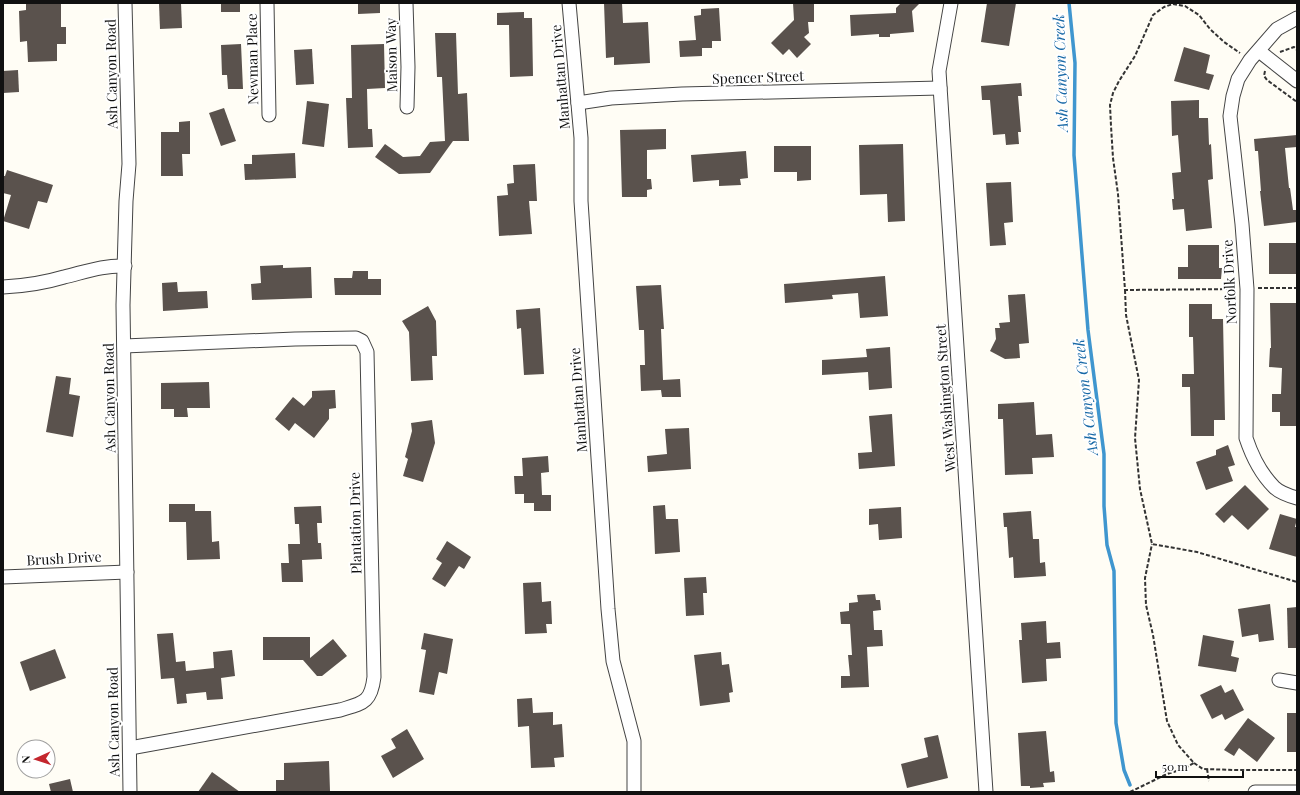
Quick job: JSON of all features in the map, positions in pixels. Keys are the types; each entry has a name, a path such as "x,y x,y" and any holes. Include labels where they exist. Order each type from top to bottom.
{"street":[{"name":"Ash Canyon Road","path":"125,3 129,164 126,201 123,305 130,792"},
{"name":"Newman Place","path":"267,3 269,115"},
{"name":"Maison Way","path":"406,3 408,67 407,107"},
{"name":"Manhattan Drive","path":"569,3 581,138 582,201 608,609 613,662 634,741 634,792"},
{"name":"West Washington Street","path":"951,3 940,72 940,88 986,792"},
{"name":"Norfolk Drive","path":"1297,18 1277,29 1254,56 1238,79 1233,96 1230,116 1242,224 1247,289 1246,438 1251,454 1263,474 1275,488 1297,498"},
{"path":"1254,56 1297,82"},
{"name":"Spencer Street","path":"578,103 611,98 682,94 940,88"},
{"path":"3,287 48,282 76,273 112,265 125,266"},
{"name":"Plantation Drive","path":"124,346 295,339 356,338 362,342 367,352 374,677 372,692 365,701 358,705 340,710 130,748"},
{"name":"Brush Drive","path":"3,577 127,572"},
{"path":"1279,680 1297,683"},
{"path":"1254,792 1297,792"}],"path":[{"path":"1254,56 1224,42 1210,29 1199,15 1185,6 1174,4 1164,8 1153,15 1136,56 1119,81 1113,93 1110,105 1112,145 1118,194 1126,315 1139,380 1135,438 1140,489 1152,544 1145,578 1146,604 1153,635 1167,721 1178,745 1194,763 1203,769 1297,770"},
{"path":"1125,290 1297,288"},
{"path":"1152,544 1197,552 1297,582"},
{"path":"1130,792 1167,774 1184,769 1194,763"},
{"path":"1207,769 1209,781"}],"building":[{"path":"26,3 61,3 61,27 66,27 66,44 57,44 57,61 28,62 27,41 20,42 19,11 26,10"},
{"path":"159,3 181,3 182,28 160,29"},
{"path":"221,3 240,3 240,12 221,12"},
{"path":"358,3 380,3 380,13 358,14"},
{"path":"604,3 622,3 623,23 648,22 650,63 614,65 614,57 606,58"},
{"path":"793,3 814,3 814,22 808,22 809,33 804,37 811,44 797,58 789,49 783,55 771,43 794,20"},
{"path":"901,3 920,3 912,11 914,32 890,34 890,37 879,37 879,34 851,36 850,15 896,13 896,8"},
{"path":"987,3 1016,3 1009,46 981,42"},
{"path":"719,8 721,41 712,41 712,48 702,48 702,56 680,57 679,41 696,40 694,16 701,15 701,9"},
{"path":"524,12 524,18 532,18 533,76 510,77 509,25 497,25 497,13"},
{"path":"435,33 456,33 458,94 467,93 469,141 453,141 430,173 399,174 375,157 385,144 403,157 420,156 430,142 445,141 442,77 437,77"},
{"path":"241,44 243,89 228,89 227,75 222,75 221,45"},
{"path":"384,44 385,88 367,89 368,129 372,129 373,147 348,148 346,98 352,98 351,45"},
{"path":"1184,47 1210,55 1206,73 1214,75 1209,90 1174,81"},
{"path":"312,49 314,84 296,85 294,50"},
{"path":"18,70 19,92 3,93 3,71"},
{"path":"1021,83 1022,96 1018,96 1021,132 1018,132 1019,144 1006,145 1005,134 993,135 990,100 982,100 981,86"},
{"path":"1199,100 1199,118 1208,118 1209,145 1211,144 1213,179 1208,180 1212,228 1186,231 1184,209 1173,210 1172,199 1174,199 1172,173 1181,172 1178,135 1172,136 1171,101"},
{"path":"307,101 329,104 324,147 302,144"},
{"path":"224,108 236,141 221,146 209,113"},
{"path":"190,121 190,154 182,154 183,176 161,176 161,132 179,132 179,122"},
{"path":"666,129 666,149 647,150 647,179 651,179 652,189 647,190 647,197 622,197 620,130"},
{"path":"1297,135 1297,147 1285,148 1289,188 1293,210 1297,210 1297,222 1264,226 1258,151 1255,151 1254,139"},
{"path":"903,144 905,221 888,222 887,194 860,195 859,145"},
{"path":"774,146 811,146 811,180 797,181 797,172 774,172"},
{"path":"746,151 748,178 740,179 741,185 719,186 719,180 693,182 691,155"},
{"path":"295,153 296,178 245,180 244,164 252,164 252,155"},
{"path":"535,164 537,201 529,201 532,234 499,236 497,196 508,195 507,184 514,183 513,165"},
{"path":"7,170 53,185 47,203 38,201 29,229 3,221 11,195 3,193 3,176 5,176"},
{"path":"1011,182 1013,222 1004,223 1006,245 990,246 986,183"},
{"path":"1269,243 1297,243 1297,274 1269,274"},
{"path":"1188,245 1219,245 1219,268 1222,268 1221,279 1178,279 1178,267 1188,267"},
{"path":"283,265 283,268 311,267 312,298 252,300 251,284 261,283 260,266"},
{"path":"353,271 368,271 368,279 381,279 381,295 335,295 334,278 352,278"},
{"path":"885,276 888,316 860,318 858,293 832,295 833,299 785,303 784,284"},
{"path":"177,282 178,292 207,291 208,308 163,311 162,283"},
{"path":"661,285 664,329 661,329 663,380 680,379 681,397 662,397 661,390 641,391 640,365 645,365 644,330 639,330 636,286"},
{"path":"1025,294 1029,343 1019,344 1020,358 1005,359 990,351 996,339 995,328 1000,328 999,323 1010,322 1008,295"},
{"path":"1270,303 1297,303 1297,426 1280,426 1280,412 1272,412 1272,394 1281,394 1282,368 1269,367 1271,348"},
{"path":"1189,304 1212,304 1212,319 1223,319 1225,420 1214,420 1214,436 1191,436 1190,387 1182,387 1182,374 1194,374 1193,337 1189,337"},
{"path":"428,306 436,321 437,356 432,356 433,380 411,381 409,332 402,321"},
{"path":"540,308 544,374 524,375 521,328 517,329 516,310"},
{"path":"890,347 892,388 869,390 868,372 822,375 822,360 867,357 866,349"},
{"path":"56,376 71,378 69,394 80,396 73,437 46,432"},
{"path":"209,382 210,408 187,408 188,417 174,417 174,409 161,409 161,383"},
{"path":"335,390 336,408 329,409 329,419 314,438 295,423 289,431 275,419 293,397 304,406 312,397 312,391"},
{"path":"1034,402 1036,435 1052,434 1054,457 1032,458 1033,474 1005,475 1003,419 998,419 998,404"},
{"path":"892,414 895,466 859,469 858,453 872,452 869,416"},
{"path":"432,420 435,443 423,482 403,476 408,459 405,457 412,431 411,423"},
{"path":"689,428 691,469 648,472 647,456 667,454 665,429"},
{"path":"1228,445 1235,465 1228,467 1233,481 1206,490 1196,462 1216,455 1216,450"},
{"path":"548,456 549,472 541,473 542,495 551,495 551,511 534,511 534,503 524,503 524,494 515,494 514,476 523,476 522,458"},
{"path":"1245,485 1269,509 1248,530 1232,515 1224,523 1215,514"},
{"path":"169,504 195,504 195,511 211,511 212,542 219,541 220,559 187,560 186,522 169,522"},
{"path":"665,505 666,519 678,519 680,552 655,554 653,506"},
{"path":"321,506 322,523 317,523 318,543 321,543 322,559 302,560 303,582 282,582 281,563 289,563 288,544 300,544 299,524 295,524 294,507"},
{"path":"901,507 902,538 879,540 878,524 869,525 869,509"},
{"path":"1031,511 1033,539 1039,539 1040,563 1045,562 1046,576 1014,578 1013,557 1009,558 1007,527 1004,527 1003,513"},
{"path":"1280,514 1297,519 1295,527 1297,527 1297,557 1269,549"},
{"path":"447,541 471,557 464,569 459,566 445,587 432,579 442,563 436,559"},
{"path":"706,577 707,593 703,593 704,615 686,616 684,578"},
{"path":"541,582 542,602 551,601 552,624 546,624 547,633 525,634 523,583"},
{"path":"875,594 876,600 880,600 881,610 873,611 874,630 882,630 883,646 867,647 869,687 841,688 841,676 850,676 848,655 852,655 850,624 841,624 840,612 849,611 849,603 858,602 857,595"},
{"path":"1270,604 1274,640 1259,642 1258,634 1242,637 1238,609"},
{"path":"1297,607 1297,648 1288,648 1287,608"},
{"path":"1046,621 1047,643 1060,642 1061,658 1046,659 1047,681 1022,683 1019,640 1022,640 1021,623"},
{"path":"173,633 176,662 185,661 186,671 214,668 213,652 232,650 235,676 221,678 223,699 207,700 206,692 186,694 187,703 177,704 174,678 161,679 157,634"},
{"path":"424,633 453,639 447,674 439,672 434,695 419,692 426,650 421,649"},
{"path":"1203,635 1234,641 1231,656 1239,658 1236,672 1198,666"},
{"path":"263,637 310,637 310,658 333,639 347,656 322,676 317,676 303,660 263,660"},
{"path":"55,649 66,678 30,691 20,662"},
{"path":"721,652 722,665 729,664 733,692 729,693 730,702 700,706 694,655"},
{"path":"1221,685 1225,693 1233,689 1244,710 1225,720 1222,714 1212,719 1200,695"},
{"path":"532,698 533,713 553,712 553,725 562,724 564,757 554,758 555,767 531,768 529,726 518,727 517,699"},
{"path":"1287,713 1297,713 1297,752 1287,752"},
{"path":"1248,718 1275,738 1257,762 1239,748 1234,756 1224,750"},
{"path":"407,729 424,759 393,778 381,756 396,748 391,739"},
{"path":"1046,731 1050,772 1054,771 1055,782 1043,783 1044,787 1030,788 1030,786 1021,786 1018,733"},
{"path":"938,735 948,778 907,788 901,764 928,757 924,738"},
{"path":"329,761 330,791 276,792 276,780 284,780 284,763"},
{"path":"212,772 240,792 198,792"},
{"path":"70,779 73,792 51,792 49,784"}],"waterway":[{"name":"Ash Canyon Creek","path":"1069,3 1075,63 1074,155 1088,330 1104,454 1104,506 1107,545 1114,571 1116,723 1124,770 1130,785"}]}
